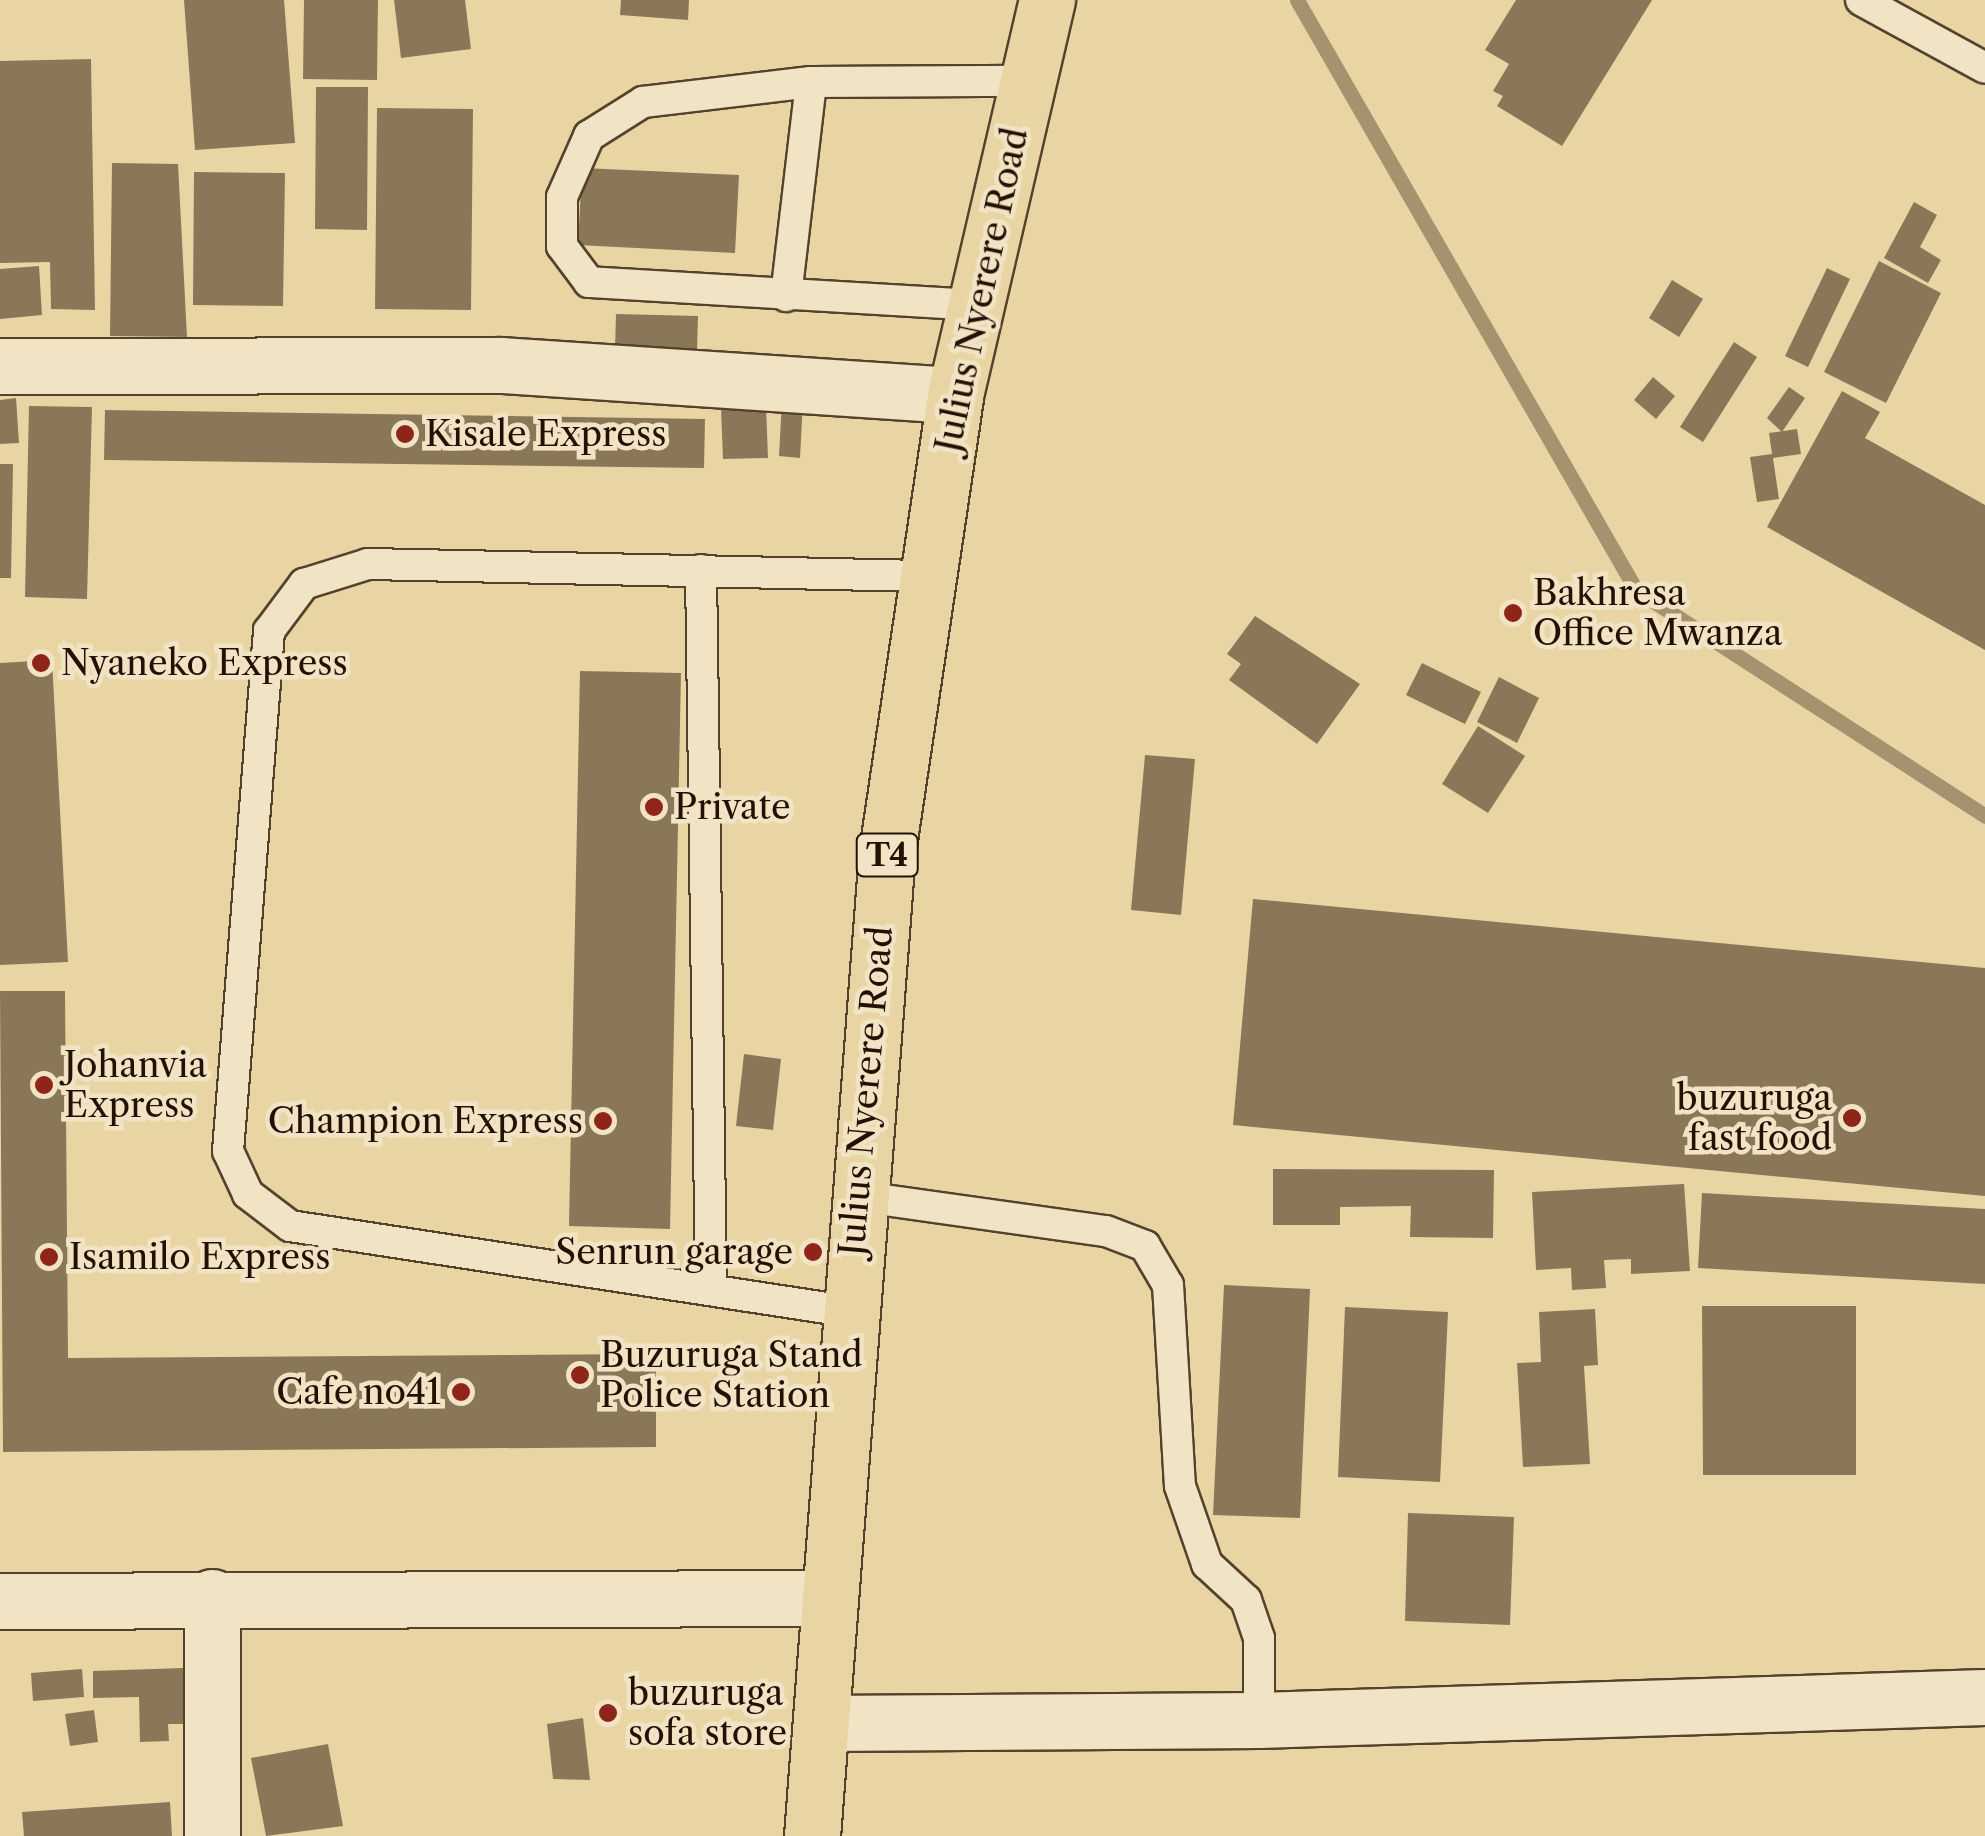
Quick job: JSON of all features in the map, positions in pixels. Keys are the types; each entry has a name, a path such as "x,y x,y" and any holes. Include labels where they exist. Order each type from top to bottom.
{"highway":[{"name":"Julius Nyerere Road","path":"812,1836 856,1196 924,576 956,394 1046,0"}],"street":[{"path":"0,366 501,365 956,394"},
{"path":"212,1597 212,1836"},
{"path":"0,1600 830,1598"},
{"path":"822,1723 1259,1720 1985,1697"}],"lane":[{"path":"1861,0 1985,68"},
{"path":"976,305 589,282 562,246 562,197 572,160 612,115 676,95 811,82 1028,81"},
{"path":"786,296 811,82"},
{"path":"846,1311 290,1226 248,1194 228,1150 269,631 304,584 368,564 924,576"},
{"path":"701,570 711,1289"},
{"path":"856,1196 1106,1232 1146,1246 1168,1286 1180,1486 1207,1564 1246,1600 1259,1638 1259,1720"}],"building":[{"path":"184,0 284,0 295,143 195,150"},
{"path":"304,0 378,0 377,80 303,79"},
{"path":"394,0 465,0 471,49 401,58"},
{"path":"621,0 689,0 688,20 620,15"},
{"path":"1516,0 1652,0 1562,146 1497,106 1503,96 1493,91 1509,64 1485,50"},
{"path":"91,59 95,310 51,309 50,262 0,263 0,61"},
{"path":"316,87 368,87 367,230 315,229"},
{"path":"377,108 473,109 471,310 375,309"},
{"path":"112,163 178,164 187,337 110,336"},
{"path":"582,168 739,175 735,253 578,245"},
{"path":"194,172 285,173 283,306 193,305"},
{"path":"1914,202 1937,215 1920,247 1941,260 1928,283 1884,258"},
{"path":"1879,261 1941,293 1886,403 1824,372"},
{"path":"39,266 42,315 0,319 0,269"},
{"path":"1827,268 1850,279 1808,367 1785,356"},
{"path":"1672,280 1703,299 1679,337 1649,318"},
{"path":"616,314 698,316 697,352 615,349"},
{"path":"1734,342 1757,357 1703,442 1680,427"},
{"path":"1653,377 1675,396 1656,419 1634,400"},
{"path":"1789,387 1805,398 1782,432 1767,418"},
{"path":"1842,391 1880,412 1865,438 1985,505 1985,650 1767,527"},
{"path":"16,398 19,443 0,444 0,400"},
{"path":"782,400 803,402 800,458 779,456"},
{"path":"29,406 92,407 87,599 25,597"},
{"path":"766,406 768,458 723,459 721,408"},
{"path":"105,410 705,419 704,468 104,460"},
{"path":"1797,429 1801,454 1773,458 1779,499 1757,502 1750,457 1772,454 1769,433"},
{"path":"0,464 13,464 11,578 0,578"},
{"path":"1255,616 1360,684 1317,744 1229,680 1241,664 1227,654"},
{"path":"52,660 68,962 0,965 0,663"},
{"path":"1422,663 1481,692 1465,724 1406,695"},
{"path":"580,671 681,673 670,1229 569,1226"},
{"path":"1499,677 1539,698 1517,743 1477,722"},
{"path":"1478,726 1525,756 1488,813 1442,784"},
{"path":"1145,755 1195,759 1181,915 1131,910"},
{"path":"1253,899 1985,968 1985,1196 1233,1125"},
{"path":"0,991 65,991 68,1358 656,1354 656,1447 3,1452"},
{"path":"744,1054 781,1059 773,1130 736,1126"},
{"path":"1273,1169 1494,1170 1493,1238 1410,1237 1411,1206 1340,1207 1340,1225 1273,1225"},
{"path":"1684,1184 1690,1271 1631,1274 1631,1259 1604,1260 1606,1288 1572,1290 1571,1268 1536,1270 1532,1192"},
{"path":"1702,1193 1985,1209 1985,1284 1698,1268"},
{"path":"1224,1285 1310,1289 1300,1518 1213,1515"},
{"path":"1702,1306 1856,1306 1856,1475 1703,1475"},
{"path":"1345,1307 1448,1312 1440,1482 1338,1477"},
{"path":"1595,1309 1598,1365 1584,1366 1590,1464 1523,1467 1517,1363 1541,1362 1539,1312"},
{"path":"1408,1513 1514,1517 1510,1625 1405,1621"},
{"path":"183,1668 184,1724 168,1724 169,1741 140,1742 139,1697 93,1698 93,1671"},
{"path":"82,1669 84,1697 33,1701 31,1673"},
{"path":"94,1710 98,1742 70,1746 65,1714"},
{"path":"583,1718 590,1780 553,1779 547,1724"},
{"path":"328,1744 343,1826 266,1836 251,1758"},
{"path":"170,1802 172,1836 24,1836 22,1812"}],"waterway":[{"path":"1297,0 1636,590 1985,816"}],"place":[{"name":"Kisale Express","path":"405,434"},
{"name":"Bakhresa Office Mwanza","path":"1513,613"},
{"name":"Nyaneko Express","path":"41,663"},
{"name":"Private","path":"654,807"},
{"name":"Johanvia Express","path":"44,1085"},
{"name":"buzuruga fast food","path":"1852,1118"},
{"name":"Champion Express","path":"603,1121"},
{"name":"Senrun garage","path":"813,1252"},
{"name":"Isamilo Express","path":"49,1257"},
{"name":"Buzuruga Stand Police Station","path":"580,1375"},
{"name":"Cafe no41","path":"461,1392"},
{"name":"buzuruga sofa store","path":"608,1713"}]}
